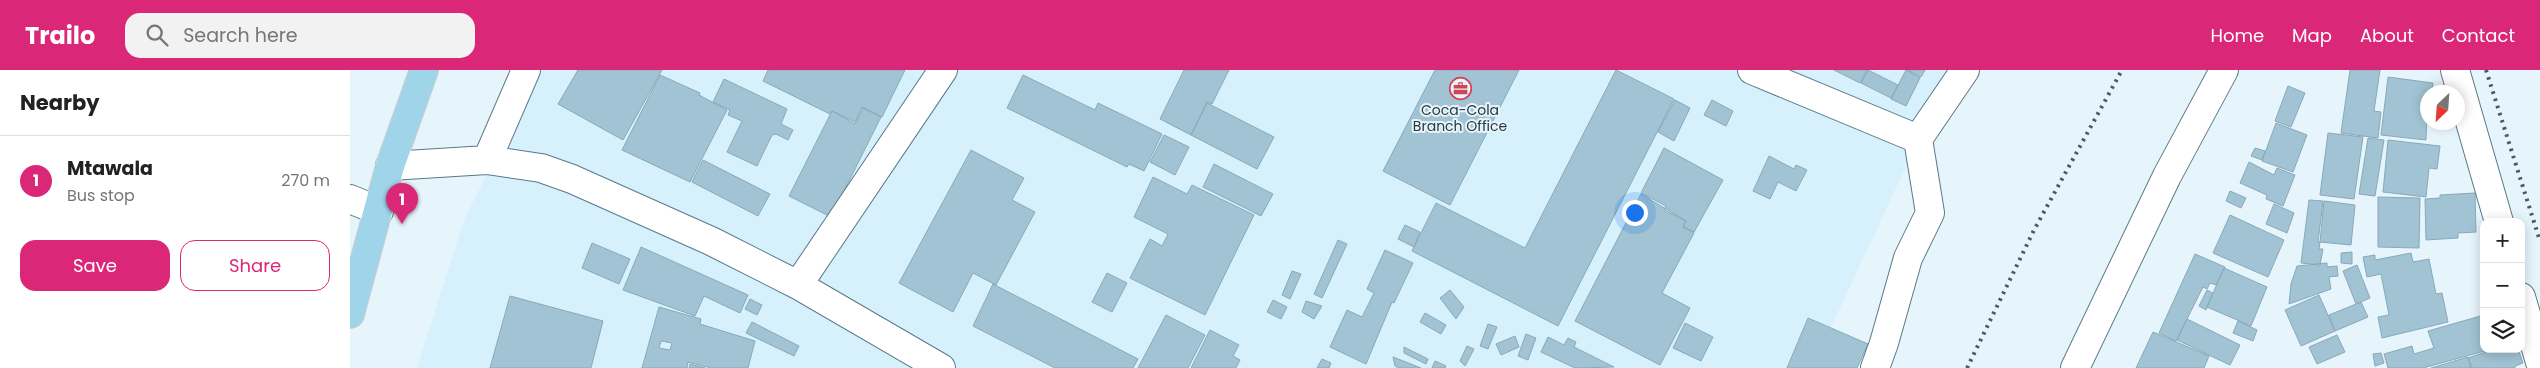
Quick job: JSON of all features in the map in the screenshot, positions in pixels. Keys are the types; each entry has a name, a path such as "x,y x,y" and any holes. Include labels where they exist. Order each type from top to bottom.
{"main road":[{"path":"350,314 390,166 424,70"}],"street":[{"path":"487,160 526,70"},
{"path":"798,285 943,70"},
{"path":"1752,70 1918,139"},
{"path":"1875,368 1908,258 1930,213 1918,139 1965,70"},
{"path":"2075,368 2167,176 2224,70"},
{"path":"2455,70 2498,218"},
{"path":"390,166 487,160 541,168 572,179 710,241 798,285 942,368"},
{"path":"350,199 379,211"},
{"path":"2524,308 2540,362"}],"shaded area":[{"path":"540,70 1951,70 1812,368 417,368 465,218"}],"building":[{"path":"578,70 662,70 623,140 558,104"},
{"path":"768,70 905,70 882,117 862,107 855,122 832,111 830,114 763,81"},
{"path":"1184,70 1229,70 1212,104 1207,102 1191,135 1160,119"},
{"path":"1435,70 1519,70 1450,205 1383,171"},
{"path":"1616,70 1674,99 1558,326 1412,251 1436,203 1525,248"},
{"path":"1834,70 1867,70 1860,83"},
{"path":"1868,70 1898,85 1891,98 1861,83"},
{"path":"1906,70 1920,78 1906,106 1891,99"},
{"path":"1907,70 1925,70 1921,77"},
{"path":"2350,70 2380,70 2374,111 2381,112 2378,138 2341,133"},
{"path":"660,75 700,93 699,95 727,110 690,182 622,150"},
{"path":"1023,75 1095,110 1098,103 1162,134 1144,171 1129,164 1127,167 1007,108"},
{"path":"2388,77 2433,83 2433,85 2420,85 2420,130 2426,130 2426,140 2381,135"},
{"path":"724,79 787,109 781,124 793,130 788,140 776,134 772,135 757,166 727,152 742,121 728,115 730,110 713,102"},
{"path":"2288,86 2305,93 2291,127 2275,121"},
{"path":"1675,100 1690,108 1674,141 1658,132"},
{"path":"1712,100 1733,111 1726,126 1704,115"},
{"path":"1207,103 1274,137 1257,169 1191,135"},
{"path":"863,108 881,117 831,217 789,196 832,111 855,124"},
{"path":"2276,123 2307,135 2293,172 2262,161"},
{"path":"2328,133 2363,137 2354,199 2320,195"},
{"path":"1164,135 1189,147 1175,175 1150,162"},
{"path":"2368,138 2384,140 2375,196 2359,194"},
{"path":"2388,140 2440,146 2437,169 2429,168 2426,197 2383,192"},
{"path":"1664,148 1723,180 1694,232 1683,227 1686,221 1664,210 1666,206 1641,193"},
{"path":"2255,148 2265,151 2262,160 2251,156"},
{"path":"971,150 1024,178 1012,200 1035,212 996,285 973,273 953,312 899,283"},
{"path":"1769,156 1794,169 1796,165 1807,170 1796,191 1778,182 1770,199 1753,191"},
{"path":"703,160 770,194 758,216 692,182"},
{"path":"2249,162 2274,175 2277,168 2295,175 2283,206 2266,199 2267,195 2240,183"},
{"path":"1214,164 1273,194 1261,216 1203,187"},
{"path":"1153,177 1187,194 1192,185 1254,215 1205,315 1130,278 1150,239 1162,246 1168,234 1134,217"},
{"path":"2230,191 2246,198 2241,208 2226,201"},
{"path":"2475,193 2476,232 2458,233 2458,238 2426,240 2425,199 2440,198 2440,195"},
{"path":"1641,194 1686,221 1683,227 1694,233 1662,293 1690,308 1660,365 1575,321"},
{"path":"2378,197 2420,198 2419,248 2378,247"},
{"path":"2309,200 2323,201 2318,242 2320,242 2319,249 2323,249 2320,265 2301,263"},
{"path":"2324,201 2355,205 2351,245 2320,242"},
{"path":"2274,204 2294,213 2287,233 2266,224"},
{"path":"2230,215 2284,240 2268,277 2213,253"},
{"path":"1405,225 1420,232 1414,247 1398,239"},
{"path":"1338,240 1347,244 1322,298 1314,294"},
{"path":"592,243 630,259 619,284 582,268"},
{"path":"641,247 748,295 740,313 704,296 695,316 623,290"},
{"path":"1385,250 1413,263 1394,303 1392,302 1366,364 1330,347 1347,310 1362,317 1374,293 1367,289"},
{"path":"2352,252 2352,264 2341,263 2341,253"},
{"path":"2411,253 2413,262 2429,259 2436,294 2442,293 2448,322 2382,338 2378,317 2389,315 2381,274 2367,277 2363,257 2375,255 2375,260"},
{"path":"2195,254 2225,267 2216,285 2210,283 2207,289 2203,287 2176,341 2159,333"},
{"path":"2327,263 2327,267 2337,266 2338,276 2329,277 2331,289 2289,304 2291,284 2297,266"},
{"path":"2357,265 2370,298 2356,304 2343,271"},
{"path":"2224,268 2267,287 2251,326 2207,307"},
{"path":"1292,271 1301,274 1290,299 1282,295"},
{"path":"1107,273 1127,283 1112,312 1092,302"},
{"path":"993,284 1138,359 1133,368 1055,368 973,326"},
{"path":"1450,290 1464,307 1456,319 1440,298"},
{"path":"2207,290 2213,293 2206,310 2199,306"},
{"path":"2319,295 2335,331 2301,346 2285,310"},
{"path":"510,296 603,321 591,368 490,368"},
{"path":"750,299 762,305 757,315 745,309"},
{"path":"1273,300 1287,307 1281,319 1267,312"},
{"path":"1306,301 1322,306 1314,319 1302,312"},
{"path":"2361,302 2368,317 2335,331 2329,315"},
{"path":"659,307 701,319 700,324 755,341 748,368 711,368 688,362 687,368 642,368","holes":["661,341 672,343 670,350 659,348"]},
{"path":"1425,313 1446,325 1441,334 1420,322"},
{"path":"1166,315 1205,335 1188,368 1138,368"},
{"path":"2480,316 2480,352 2423,368 2388,368 2384,354 2412,346 2414,354 2434,348 2428,331"},
{"path":"1808,318 1868,344 1857,368 1787,368"},
{"path":"2187,319 2240,345 2230,365 2177,340"},
{"path":"2238,321 2257,330 2253,341 2233,333"},
{"path":"752,322 799,346 794,356 746,333"},
{"path":"1685,323 1713,337 1701,361 1673,348"},
{"path":"1488,324 1497,327 1488,349 1480,346"},
{"path":"1210,330 1239,345 1233,356 1240,360 1236,368 1191,368"},
{"path":"2153,332 2209,356 2204,368 2136,368"},
{"path":"1526,334 1536,338 1528,360 1518,356"},
{"path":"2337,335 2345,352 2317,364 2309,347"},
{"path":"1515,336 1519,347 1501,355 1496,344"},
{"path":"1548,337 1564,345 1568,338 1576,342 1574,347 1614,367 1575,368 1541,352"},
{"path":"1467,346 1474,349 1465,366 1460,361"},
{"path":"1404,347 1428,359 1426,364 1404,353"},
{"path":"2381,353 2384,363 2375,366 2373,354"},
{"path":"2483,353 2519,353 2523,363 2515,366 2515,368 2472,368 2468,358"},
{"path":"1393,357 1421,368 1399,368 1395,366"},
{"path":"2468,357 2471,368 2431,368"},
{"path":"1322,359 1331,363 1329,368 1317,368"},
{"path":"1435,361 1446,366 1445,368 1432,368"},
{"path":"690,364 705,368 689,368"}],"railway":[{"path":"1967,368 2034,230 2122,70"},
{"path":"2486,70 2540,241"}],"place":[{"name":"Coca-Cola Branch Office","path":"1460,88"},
{"name":"Mtawala","path":"402,224"}]}
